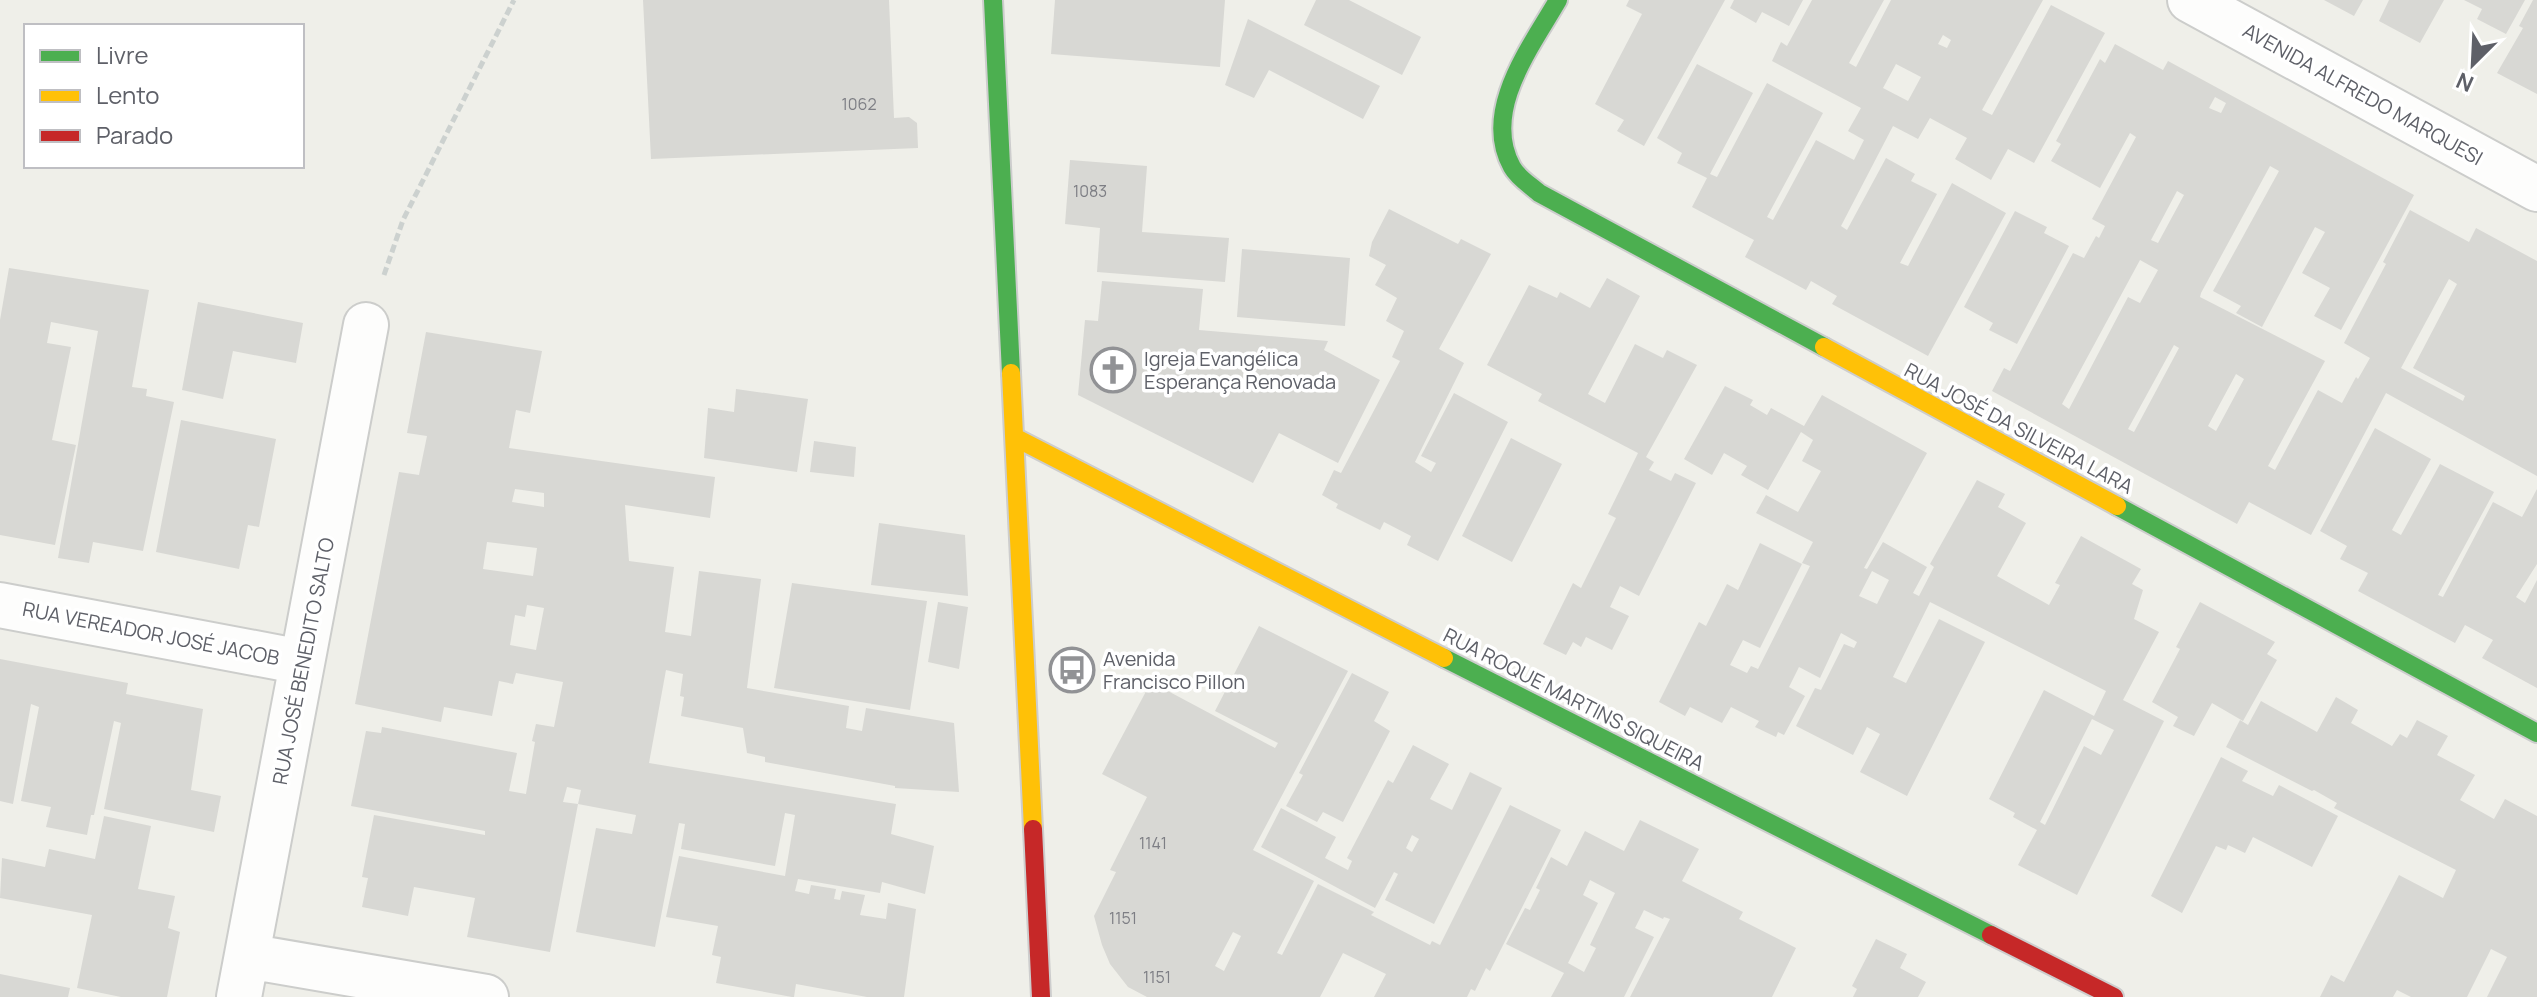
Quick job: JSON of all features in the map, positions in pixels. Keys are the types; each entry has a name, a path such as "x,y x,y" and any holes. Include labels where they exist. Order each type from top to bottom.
{"street":[{"path":"993,0 1041,997"},
{"name":"RUA JOSÉ DA SILVEIRA LARA","path":"1558,0 1513,82 1502,112 1502,140 1513,169 1539,193 2537,733"},
{"name":"AVENIDA ALFREDO MARQUESI","path":"2190,0 2537,189"},
{"name":"RUA JOSÉ BENEDITO SALTO","path":"243,976 366,325"},
{"name":"RUA ROQUE MARTINS SIQUEIRA","path":"1016,438 2114,997"},
{"name":"RUA VEREADOR JOSÉ JACOB","path":"0,605 302,662"},
{"path":"243,976 486,997"}],"path":[{"path":"366,325 403,220 514,0"}],"building":[{"path":"643,0 889,0 894,118 909,117 917,123 918,148 651,159"},
{"path":"1055,0 1225,0 1220,67 1051,54"},
{"path":"1316,0 1349,0 1421,37 1402,75 1304,25"},
{"path":"1629,0 1725,0 1644,146 1617,131 1624,120 1595,104 1642,14 1626,6"},
{"path":"1734,0 1803,0 1789,26 1762,12 1756,23 1730,8"},
{"path":"1812,0 1884,0 1849,63 1856,67 1891,0 2043,0 1982,110 1992,115 2051,5 2105,33 2034,163 2008,149 1991,180 1955,159 1967,138 1930,118 1918,139 1893,126 1841,226 1847,230 1886,158 1915,174 1911,181 1937,194 1900,263 1908,266 1952,183 2006,213 1928,356 1832,304 1837,296 1811,281 1806,290 1745,257 1754,240 1692,207 1707,178 1677,163 1682,153 1657,138 1697,64 1753,93 1710,174 1717,177 1767,83 1823,113 1767,217 1773,220 1816,140 1854,160 1864,140 1848,131 1861,108 1772,61 1781,42 1787,46","holes":["1943,35 1951,40 1947,48 1938,44","1896,64 1921,77 1908,101 1883,88"]},
{"path":"2324,0 2363,0 2354,16"},
{"path":"2389,0 2444,0 2420,43 2379,21"},
{"path":"2464,0 2525,0 2506,34 2477,19 2482,9"},
{"path":"2533,0 2537,0 2537,94 2497,73 2523,28 2519,26"},
{"path":"1248,19 1380,86 1363,119 1269,70 1254,98 1225,85"},
{"path":"2115,44 2163,70 2168,61 2414,195 2341,330 2314,316 2330,288 2302,273 2325,232 2315,227 2262,327 2236,313 2241,306 2213,291 2279,171 2270,166 2201,293 2200,297 2325,361 2268,466 2275,470 2318,390 2342,403 2370,358 2344,343 2386,264 2383,262 2410,210 2469,242 2476,228 2537,261 2537,476 2386,393 2311,535 2249,502 2237,524 1992,391 2004,368 2010,371 2073,253 2084,258 2096,236 2099,238 2105,226 2092,219 2136,137 2130,133 2100,188 2051,161 2061,144 2056,141 2100,59 2105,63","holes":["2215,97 2226,103 2221,113 2209,108","2177,191 2184,195 2158,243 2151,240","2140,260 2158,270 2140,303 2128,297 2069,409 2062,404","2449,279 2457,284 2413,368 2465,396 2463,401 2401,368","2174,345 2179,348 2134,432 2128,429","2236,374 2244,379 2216,431 2208,426"]},
{"path":"1070,160 1147,166 1142,232 1229,238 1225,282 1097,272 1100,228 1065,224"},
{"path":"1389,209 1458,244 1461,239 1491,254 1439,349 1464,363 1415,462 1431,472 1436,463 1421,456 1454,393 1508,422 1438,561 1407,545 1411,536 1384,522 1380,530 1336,508 1338,504 1322,495 1334,470 1341,473 1400,361 1392,357 1404,331 1386,321 1397,298 1375,285 1386,265 1369,256 1372,242"},
{"path":"2015,211 2047,227 2044,233 2069,246 2017,344 1989,330 1993,323 1964,307"},
{"path":"1242,249 1350,258 1345,326 1237,317"},
{"path":"9,268 149,290 132,387 147,389 146,396 174,402 143,551 93,542 89,563 58,558 98,331 51,322 47,343 71,347 52,440 76,445 55,545 0,535 0,320"},
{"path":"1607,278 1640,296 1588,394 1605,403 1635,344 1663,358 1667,350 1697,365 1646,457 1654,462 1649,470 1671,481 1675,473 1696,483 1639,596 1620,586 1610,607 1629,616 1612,650 1586,637 1581,647 1573,642 1566,655 1543,644 1573,583 1581,588 1616,518 1608,514 1638,453 1538,401 1542,394 1487,365 1529,285 1557,298 1560,292 1590,308"},
{"path":"1102,281 1203,289 1199,330 1328,341 1324,350 1380,380 1338,463 1279,433 1253,483 1078,395 1085,320 1098,321"},
{"path":"198,302 303,323 296,363 233,351 223,399 182,390"},
{"path":"426,332 542,351 530,413 516,410 509,448 715,477 710,518 625,505 629,561 674,567 665,632 691,636 699,571 761,579 747,688 849,706 846,728 862,731 866,708 954,723 959,792 895,788 765,762 765,757 747,753 743,728 681,716 683,674 666,670 649,763 896,804 891,834 934,846 925,894 882,882 880,893 798,879 795,891 809,894 811,885 836,889 834,899 840,900 842,891 865,895 860,915 886,919 888,903 916,909 904,997 867,997 796,984 792,997 716,983 721,957 712,955 718,926 666,917 679,856 785,876 795,815 785,813 775,866 681,849 685,824 679,823 655,947 576,932 596,828 632,834 636,815 578,804 550,952 467,937 475,898 414,887 408,916 362,907 368,878 362,877 374,815 485,835 485,831 351,806 366,731 381,733 382,727 517,753 509,791 526,794 536,724 554,727 563,682 516,673 513,684 499,681 492,716 444,707 441,722 355,704 399,472 419,475 427,436 407,433","holes":["515,489 544,493 544,507 512,502","487,542 537,548 533,576 483,569","527,605 544,608 536,650 510,645 515,615 525,617","567,787 581,790 578,804 563,802"]},
{"path":"1725,386 1753,400 1750,405 1767,415 1771,408 1804,426 1822,395 1927,453 1864,568 1867,569 1883,542 1927,567 1913,593 1919,596 1934,567 1930,564 1977,480 2005,494 1998,507 2026,523 1997,576 2049,605 2060,585 2055,583 2081,536 2141,569 2132,584 2143,590 2134,619 2159,632 2123,700 2164,721 2077,895 2018,865 2037,830 1989,799 2044,690 2094,716 2106,691 1930,602 1893,677 1906,683 1939,619 1985,642 1907,796 1860,772 1880,734 1867,727 1853,755 1796,726 1815,688 1821,690 1844,644 1854,648 1857,642 1841,633 1820,678 1799,667 1789,687 1805,696 1784,735 1778,732 1776,737 1755,727 1759,721 1731,707 1722,723 1690,707 1685,716 1659,702 1699,622 1706,626 1727,584 1738,590 1760,543 1802,564 1760,648 1743,640 1730,665 1747,673 1751,666 1758,669 1810,566 1802,563 1813,542 1756,513 1766,495 1798,512 1821,471 1802,461 1813,440 1801,432 1768,490 1741,475 1747,466 1724,453 1712,475 1684,459","holes":["1872,571 1889,580 1877,604 1859,596","2092,719 2114,730 2101,755 2084,746 2045,825 2040,822"]},
{"path":"736,389 808,399 797,472 704,458 708,408 734,412"},
{"path":"181,420 276,439 259,527 248,525 239,569 156,552"},
{"path":"2375,428 2431,459 2392,530 2401,535 2440,464 2494,492 2438,595 2443,597 2493,502 2522,517 2537,489 2537,564 2516,597 2525,603 2537,580 2537,688 2482,658 2493,640 2465,625 2455,643 2358,591 2368,573 2340,559 2347,546 2320,531"},
{"path":"1511,438 1562,464 1512,562 1462,536"},
{"path":"814,441 856,447 854,477 810,472"},
{"path":"879,523 965,535 968,596 871,585"},
{"path":"792,583 927,601 910,710 774,688"},
{"path":"938,602 968,607 959,669 928,662"},
{"path":"2200,602 2275,642 2267,654 2277,660 2243,721 2212,703 2194,736 2173,726 2178,717 2152,702"},
{"path":"1259,626 1348,671 1253,850 1314,881 1277,953 1282,955 1318,884 1430,945 1432,941 1440,945 1510,805 1561,830 1490,971 1486,968 1475,991 1471,989 1467,997 1374,997 1386,974 1343,953 1320,997 1147,997 1128,987 1110,964 1094,916 1116,872 1110,870 1147,797 1102,774 1151,682 1275,748 1278,743 1215,711","holes":["1233,932 1241,936 1224,971 1215,966"]},
{"path":"0,659 128,683 126,694 203,709 191,790 221,796 214,832 104,809 121,723 114,721 87,835 46,827 51,807 21,801 39,707 31,704 13,804 0,801"},
{"path":"1352,673 1389,692 1374,721 1390,731 1343,822 1323,812 1317,822 1286,806 1303,775 1299,773"},
{"path":"2336,697 2358,710 2351,723 2392,746 2400,734 2407,738 2417,720 2448,736 2437,755 2475,775 2460,800 2494,819 2505,799 2537,816 2537,997 2487,997 2507,957 2491,949 2467,997 2411,997 2397,990 2393,997 2320,997 2331,975 2344,982 2399,875 2443,898 2456,870 2334,808 2337,803 2314,790 2226,747 2240,720 2248,725 2261,701 2317,732"},
{"path":"1413,745 1449,764 1430,799 1452,810 1470,772 1502,788 1434,924 1385,900 1398,874 1394,872 1375,908 1261,847 1281,808 1336,837 1325,858 1348,870 1352,861 1347,858 1388,780 1393,783","holes":["1412,835 1419,839 1412,852 1406,848"]},
{"path":"2221,757 2248,771 2242,781 2273,796 2279,785 2338,816 2312,867 2253,837 2245,853 2228,845 2226,850 2216,846 2182,913 2151,896"},
{"path":"104,816 151,826 138,889 175,896 168,928 180,932 167,997 121,997 77,988 92,915 0,898 2,858 45,867 49,849 95,859"},
{"path":"1640,820 1699,849 1682,881 1743,912 1739,919 1796,948 1772,997 1630,997 1670,919 1644,910 1635,928 1654,937 1624,997 1551,997 1564,973 1506,944 1525,908 1530,910 1540,890 1536,888 1551,857 1567,866 1585,831 1624,851","holes":["1590,880 1615,893 1590,945 1596,948 1584,972 1568,963 1598,903 1583,895"]},
{"path":"1876,939 1907,954 1900,968 1926,982 1918,997 1853,997 1857,989 1852,986"},
{"path":"0,974 70,988 68,997 0,997"}],"traffic: fast":[{"path":"993,0 1011,373"},
{"path":"1558,0 1523,59 1506,102 1502,124 1504,146 1515,171 1539,193 1824,347"},
{"path":"2117,506 2537,733"},
{"path":"1444,658 1991,935"}],"traffic: slow":[{"path":"1824,347 2117,506"},
{"path":"1011,373 1033,829"},
{"path":"1016,438 1444,658"}],"traffic: jam":[{"path":"1033,829 1041,997"},
{"path":"1991,935 2114,997"}],"place":[{"name":"Igreja Evangélica Esperança Renovada","path":"1113,370"},
{"name":"Avenida Francisco Pillon","path":"1072,670"}]}
